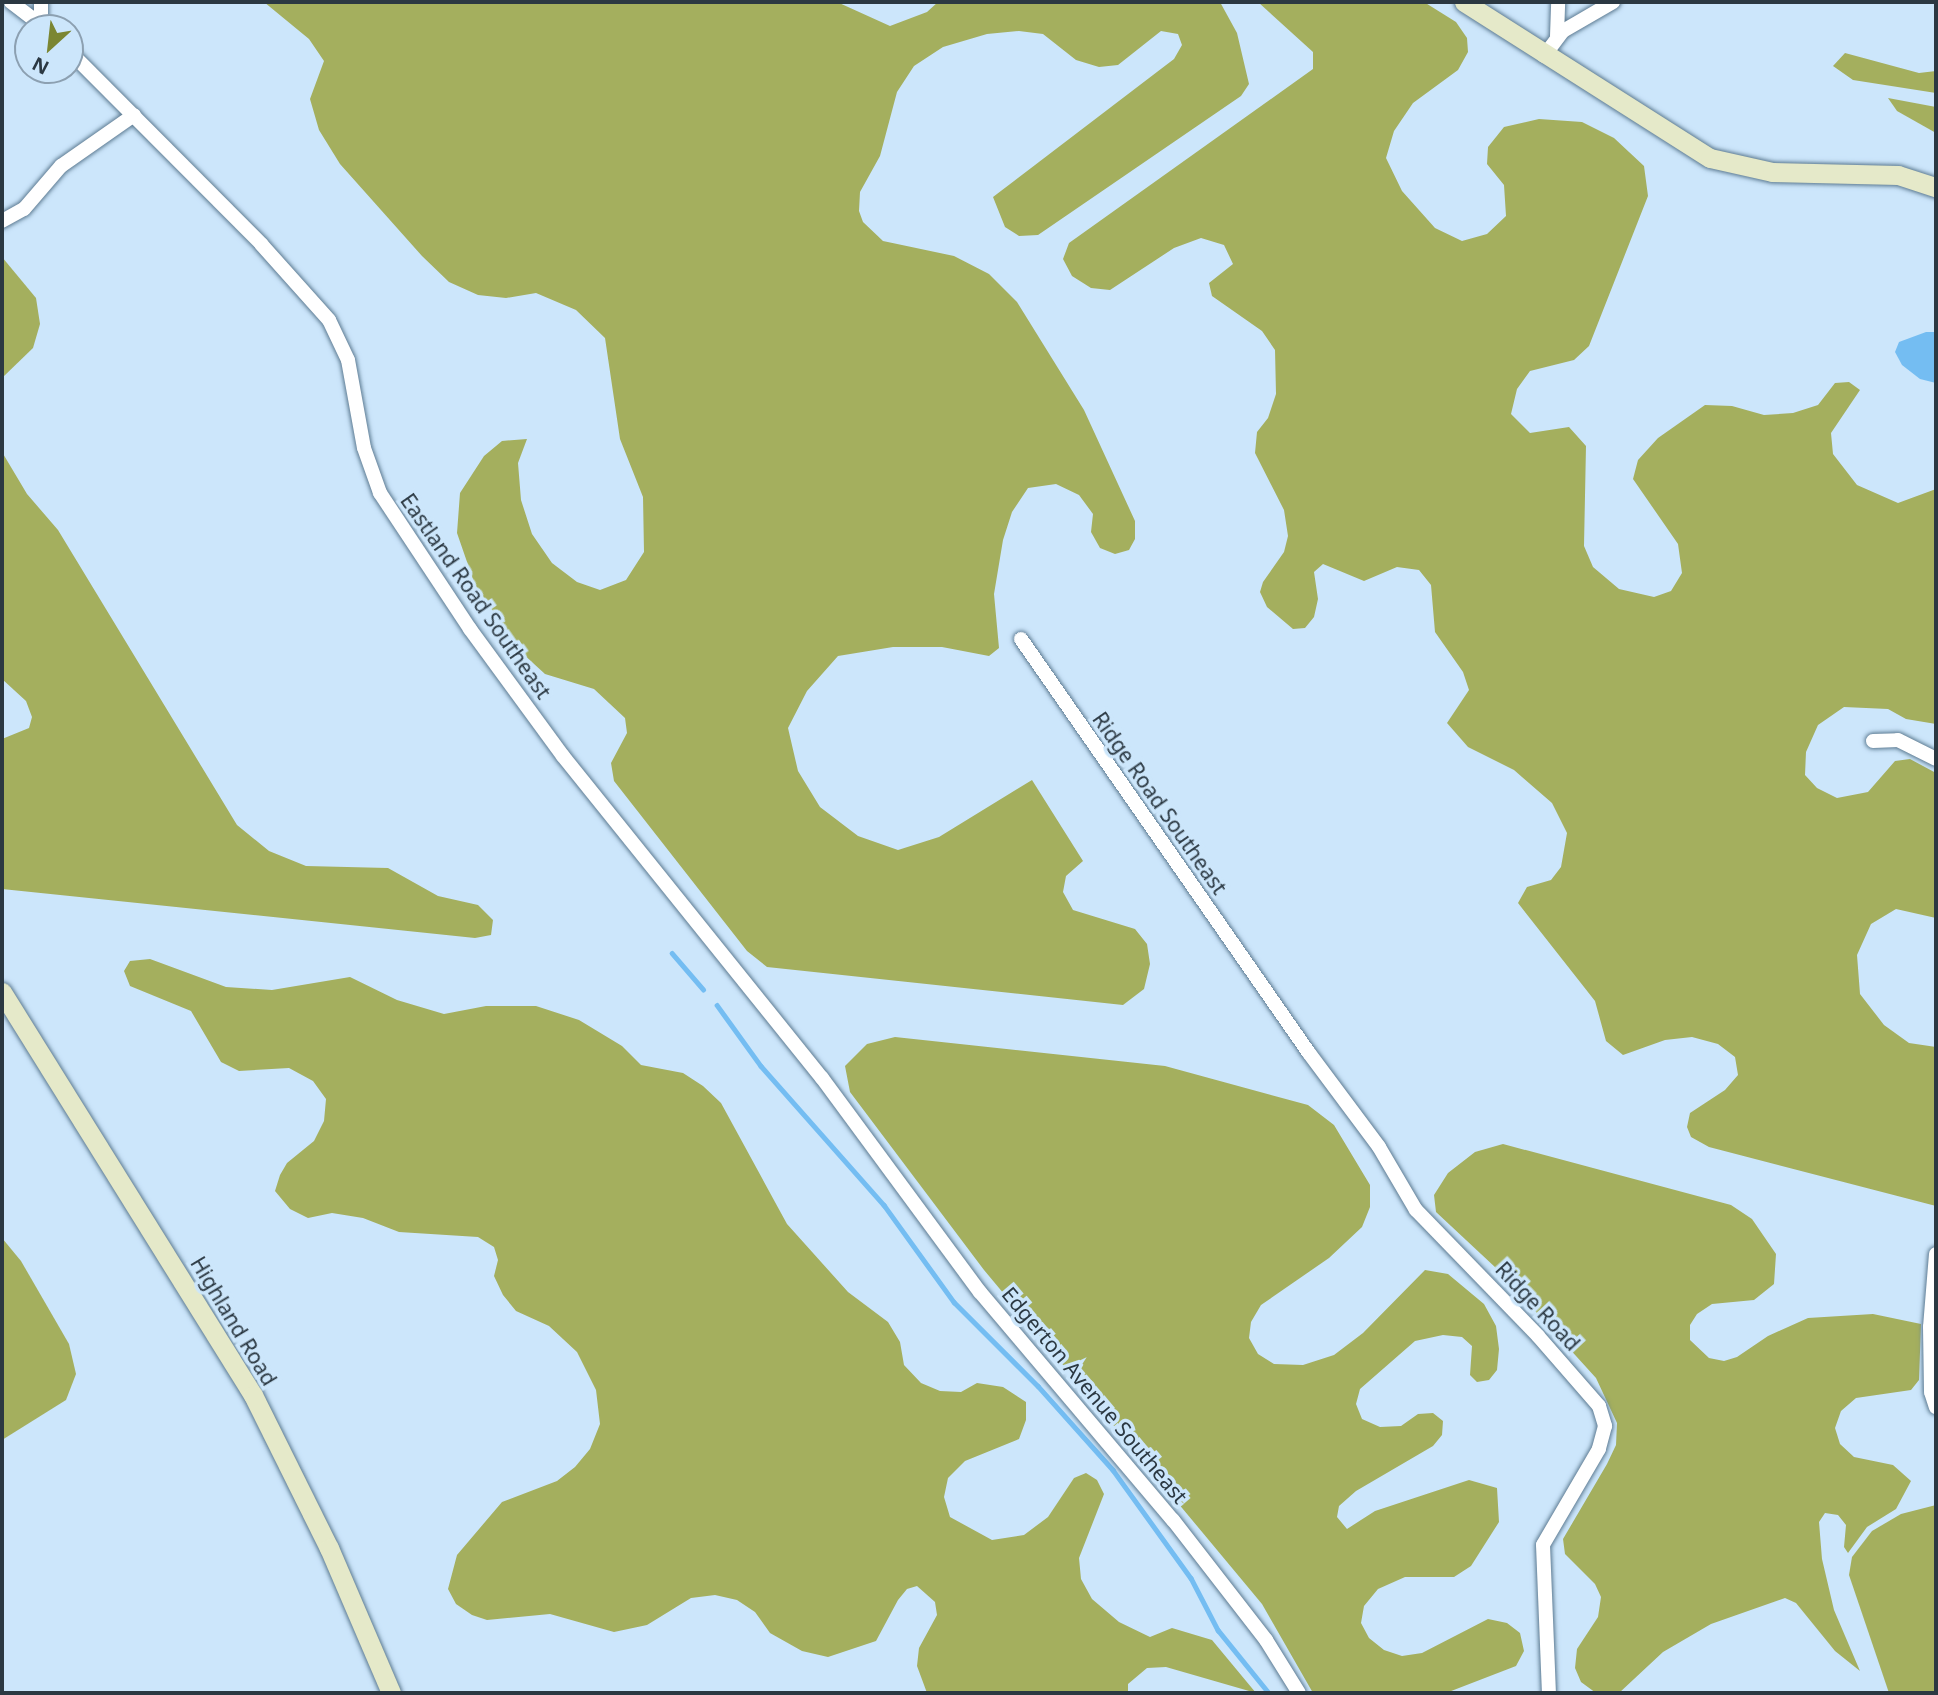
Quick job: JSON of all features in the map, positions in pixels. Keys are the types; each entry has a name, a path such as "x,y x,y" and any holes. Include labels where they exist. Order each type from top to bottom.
{"street":[{"path":"11,2 27,14"},
{"path":"1464,2 1687,146 1728,164 1772,172 1898,175 1936,187"},
{"path":"1557,36 1558,2"},
{"path":"1544,56 1557,36 1613,2"},
{"name":"Eastland Road Southeast","path":"84,66 261,244 329,320 355,384 370,470 399,524 563,756 857,1124"},
{"path":"2,220 24,209 61,166 134,115"},
{"name":"Ridge Road Southeast","path":"1021,639 1267,989"},
{"path":"1873,741 1898,740 1936,760"},
{"name":"Ridge Road","path":"1267,989 1379,1147 1416,1210 1538,1336 1603,1414 1600,1449 1543,1545 1549,1693"},
{"name":"Highland Road","path":"2,992 253,1395 329,1548 391,1693"},
{"name":"Edgerton Avenue Southeast","path":"857,1124 980,1292 1207,1563 1266,1640 1299,1693"},
{"path":"1935,1404 1930,1327 1936,1254"}],"green space":[{"path":"264,2 837,2 890,26 927,12 938,2 1220,2 1237,33 1249,84 1241,96 1038,235 1019,236 1005,227 993,197 1174,59 1182,45 1178,34 1161,31 1118,65 1099,67 1076,60 1043,34 1019,31 987,34 943,47 914,66 897,92 880,156 860,192 859,211 863,222 883,241 954,256 989,274 1017,302 1084,410 1135,521 1135,539 1129,550 1115,554 1100,548 1091,532 1093,514 1079,495 1056,484 1028,488 1012,512 1003,540 994,594 999,648 989,656 942,647 893,647 838,656 807,691 788,728 798,771 820,807 858,836 898,850 939,837 1032,780 1083,861 1066,876 1063,892 1073,910 1135,929 1147,944 1150,964 1144,989 1123,1005 767,967 747,951 614,781 611,763 627,733 625,718 594,689 545,674 521,652 475,585 457,533 460,493 484,456 502,441 527,439 518,463 521,500 532,534 552,563 577,582 600,590 626,580 644,552 643,497 620,439 605,338 576,310 536,293 506,298 478,295 449,282 422,256 340,164 319,130 310,99 324,61 309,39"},
{"path":"1258,2 1424,2 1456,22 1467,38 1468,52 1458,70 1413,103 1394,131 1386,158 1402,191 1435,228 1462,241 1487,234 1506,216 1504,185 1487,164 1488,147 1504,127 1539,119 1582,122 1614,138 1644,166 1648,196 1589,346 1574,360 1530,371 1517,389 1511,414 1530,433 1569,427 1586,446 1584,546 1593,567 1619,589 1654,597 1671,591 1682,573 1678,544 1633,479 1638,460 1658,438 1705,405 1732,406 1764,415 1793,413 1818,405 1835,383 1849,382 1860,390 1831,433 1833,454 1857,485 1898,503 1936,489 1936,724 1906,719 1888,709 1844,707 1818,725 1806,752 1805,775 1817,788 1837,798 1868,792 1895,761 1910,759 1936,773 1936,918 1896,909 1871,924 1857,955 1860,994 1884,1025 1909,1043 1936,1047 1936,1206 1709,1147 1691,1137 1687,1127 1690,1113 1725,1090 1738,1075 1735,1057 1718,1044 1692,1037 1665,1040 1623,1055 1606,1041 1595,1001 1518,903 1527,887 1551,880 1561,867 1567,833 1552,803 1514,770 1468,747 1447,723 1469,690 1463,672 1435,632 1431,585 1419,570 1397,567 1364,581 1323,564 1314,572 1318,599 1314,617 1305,628 1293,629 1267,607 1260,592 1263,582 1284,552 1288,536 1284,510 1255,453 1257,432 1268,418 1276,394 1275,350 1262,331 1212,296 1209,283 1233,264 1224,245 1201,238 1174,248 1110,290 1091,288 1072,276 1063,259 1069,243 1313,69 1313,52"},
{"path":"1845,53 1919,73 1936,71 1936,93 1853,80 1833,66"},
{"path":"1888,98 1936,107 1936,133 1897,111"},
{"path":"2,257 36,298 40,324 33,348 2,378"},
{"path":"2,452 27,494 58,530 237,825 269,851 306,866 388,868 438,896 478,905 493,920 491,935 475,938 2,889 2,739 29,728 32,717 26,701 2,679"},
{"path":"150,959 226,987 272,990 350,977 397,1000 444,1014 486,1006 536,1006 579,1020 622,1046 641,1065 683,1073 703,1086 721,1103 787,1224 848,1292 888,1322 900,1342 904,1365 921,1383 940,1391 961,1392 977,1383 1003,1387 1026,1402 1026,1420 1019,1439 965,1461 948,1478 944,1497 950,1517 992,1540 1024,1535 1048,1517 1074,1478 1086,1473 1097,1480 1104,1494 1079,1558 1081,1579 1092,1599 1119,1622 1150,1637 1172,1628 1212,1640 1256,1693 1166,1667 1147,1668 1128,1684 1128,1693 927,1693 917,1666 919,1648 937,1615 935,1602 917,1586 907,1589 898,1600 876,1641 828,1657 802,1651 770,1633 755,1612 737,1600 715,1595 691,1598 647,1625 614,1632 550,1614 487,1620 472,1615 456,1604 448,1589 457,1555 502,1502 557,1481 575,1467 590,1449 600,1424 596,1390 577,1352 549,1326 516,1311 503,1295 494,1276 498,1260 494,1247 478,1237 399,1232 363,1218 332,1213 308,1218 290,1209 275,1191 280,1175 287,1163 314,1141 324,1121 326,1099 313,1081 289,1068 239,1071 221,1062 191,1011 130,986 124,971 130,961"},
{"path":"895,1037 1165,1066 1308,1105 1334,1125 1370,1185 1370,1207 1362,1227 1329,1258 1261,1305 1251,1322 1249,1338 1258,1354 1274,1364 1303,1365 1334,1355 1363,1333 1425,1270 1448,1274 1484,1304 1496,1326 1499,1349 1497,1370 1489,1380 1477,1382 1470,1375 1472,1346 1462,1337 1443,1335 1415,1341 1360,1389 1356,1404 1362,1419 1380,1427 1401,1426 1418,1414 1433,1413 1443,1421 1442,1435 1433,1446 1356,1491 1339,1506 1337,1517 1347,1529 1375,1511 1469,1480 1497,1488 1499,1522 1471,1566 1454,1577 1405,1577 1378,1589 1364,1606 1361,1623 1369,1638 1384,1650 1402,1656 1422,1653 1488,1619 1507,1623 1520,1633 1524,1651 1516,1666 1446,1693 1313,1693 1262,1604 984,1270 850,1092 845,1066 867,1044"},
{"path":"1503,1144 1731,1205 1752,1219 1776,1254 1774,1284 1754,1300 1712,1304 1697,1314 1690,1325 1690,1340 1709,1358 1724,1361 1737,1357 1768,1336 1808,1318 1873,1314 1921,1324 1919,1380 1911,1390 1856,1398 1841,1411 1835,1428 1840,1444 1854,1457 1893,1465 1911,1481 1896,1509 1867,1527 1848,1553 1844,1547 1846,1525 1838,1515 1825,1513 1819,1522 1822,1559 1834,1610 1860,1671 1835,1651 1796,1603 1785,1598 1711,1624 1663,1652 1619,1693 1596,1693 1581,1682 1575,1668 1577,1649 1598,1617 1601,1597 1595,1584 1565,1554 1563,1539 1616,1445 1617,1423 1596,1378 1496,1268 1436,1212 1434,1195 1448,1173 1475,1152"},
{"path":"2,1238 21,1261 69,1344 76,1374 66,1400 2,1440"},
{"path":"1936,1505 1936,1693 1889,1693 1849,1575 1852,1557 1872,1531 1901,1514"}],"water":[{"path":"1926,332 1936,332 1936,383 1920,379 1902,365 1895,352 1899,342"}],"waterway":[{"path":"672,953 703,989"},
{"path":"717,1005 761,1066 884,1205 954,1302 1038,1386 1113,1470 1191,1578 1218,1630 1269,1693"}]}
